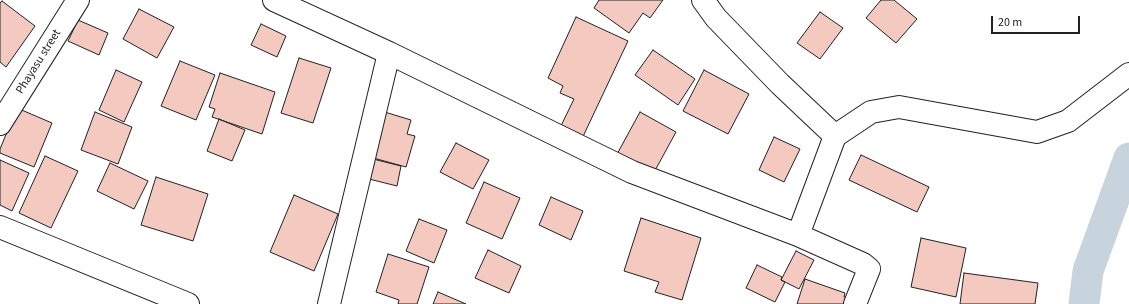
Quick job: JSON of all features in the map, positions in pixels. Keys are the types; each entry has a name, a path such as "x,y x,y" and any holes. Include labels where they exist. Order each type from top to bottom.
{"street":[{"name":"Phayasu street","path":"0,124 78,0"},
{"path":"274,0 390,53 632,172 798,235 863,264 869,269 855,304"},
{"path":"702,0 716,18 780,84 835,136"},
{"path":"329,304 390,53"},
{"path":"798,235 835,136 871,112 899,107 1036,132 1068,121 1129,74"},
{"path":"0,227 188,304"}],"building":[{"path":"599,0 663,0 650,18 643,13 629,33 594,8"},
{"path":"881,0 894,0 917,19 896,43 866,18"},
{"path":"2,1 35,26 6,67 0,62 0,3"},
{"path":"139,9 174,27 157,58 123,39"},
{"path":"820,12 843,28 820,59 797,43"},
{"path":"576,17 628,41 579,145 557,134 574,99 560,93 563,86 548,78"},
{"path":"78,20 108,33 99,55 68,41"},
{"path":"261,24 286,36 277,57 251,45"},
{"path":"653,50 695,79 678,105 635,75"},
{"path":"299,58 331,68 313,123 281,113"},
{"path":"180,61 215,75 196,120 161,106"},
{"path":"116,70 142,82 124,122 99,110"},
{"path":"704,70 749,94 728,134 683,111"},
{"path":"220,73 275,92 262,134 212,117 215,109 209,107"},
{"path":"17,108 52,123 34,167 0,153 0,149"},
{"path":"378,110 411,120 407,134 415,136 406,167 366,156"},
{"path":"95,112 132,127 118,164 81,150"},
{"path":"640,112 676,132 652,176 616,156"},
{"path":"219,119 245,130 232,161 207,151"},
{"path":"774,137 800,149 784,182 759,170"},
{"path":"456,143 489,160 473,189 440,172"},
{"path":"861,155 929,187 917,212 849,180"},
{"path":"45,156 78,171 51,228 19,213"},
{"path":"365,157 401,166 397,186 361,177"},
{"path":"0,160 29,173 12,211 0,205"},
{"path":"110,163 148,181 134,209 97,191"},
{"path":"156,177 208,194 193,241 141,225"},
{"path":"484,182 520,198 502,239 466,223"},
{"path":"294,195 338,214 314,271 270,252"},
{"path":"551,197 583,211 571,240 539,225"},
{"path":"641,218 701,238 682,300 655,292 659,282 624,271"},
{"path":"419,219 447,230 434,263 406,251"},
{"path":"921,238 966,248 956,297 911,287"},
{"path":"488,250 521,266 509,293 475,278"},
{"path":"796,251 814,260 799,289 781,280"},
{"path":"388,254 429,267 417,304 398,304 399,300 376,292"},
{"path":"757,265 782,277 781,280 785,282 775,302 746,288"},
{"path":"964,273 1038,283 1035,304 960,304"},
{"path":"805,279 845,293 844,297 849,299 847,304 797,304"},
{"path":"438,292 466,304 433,304"}],"waterway":[{"path":"1084,304 1088,271 1129,158"}]}
